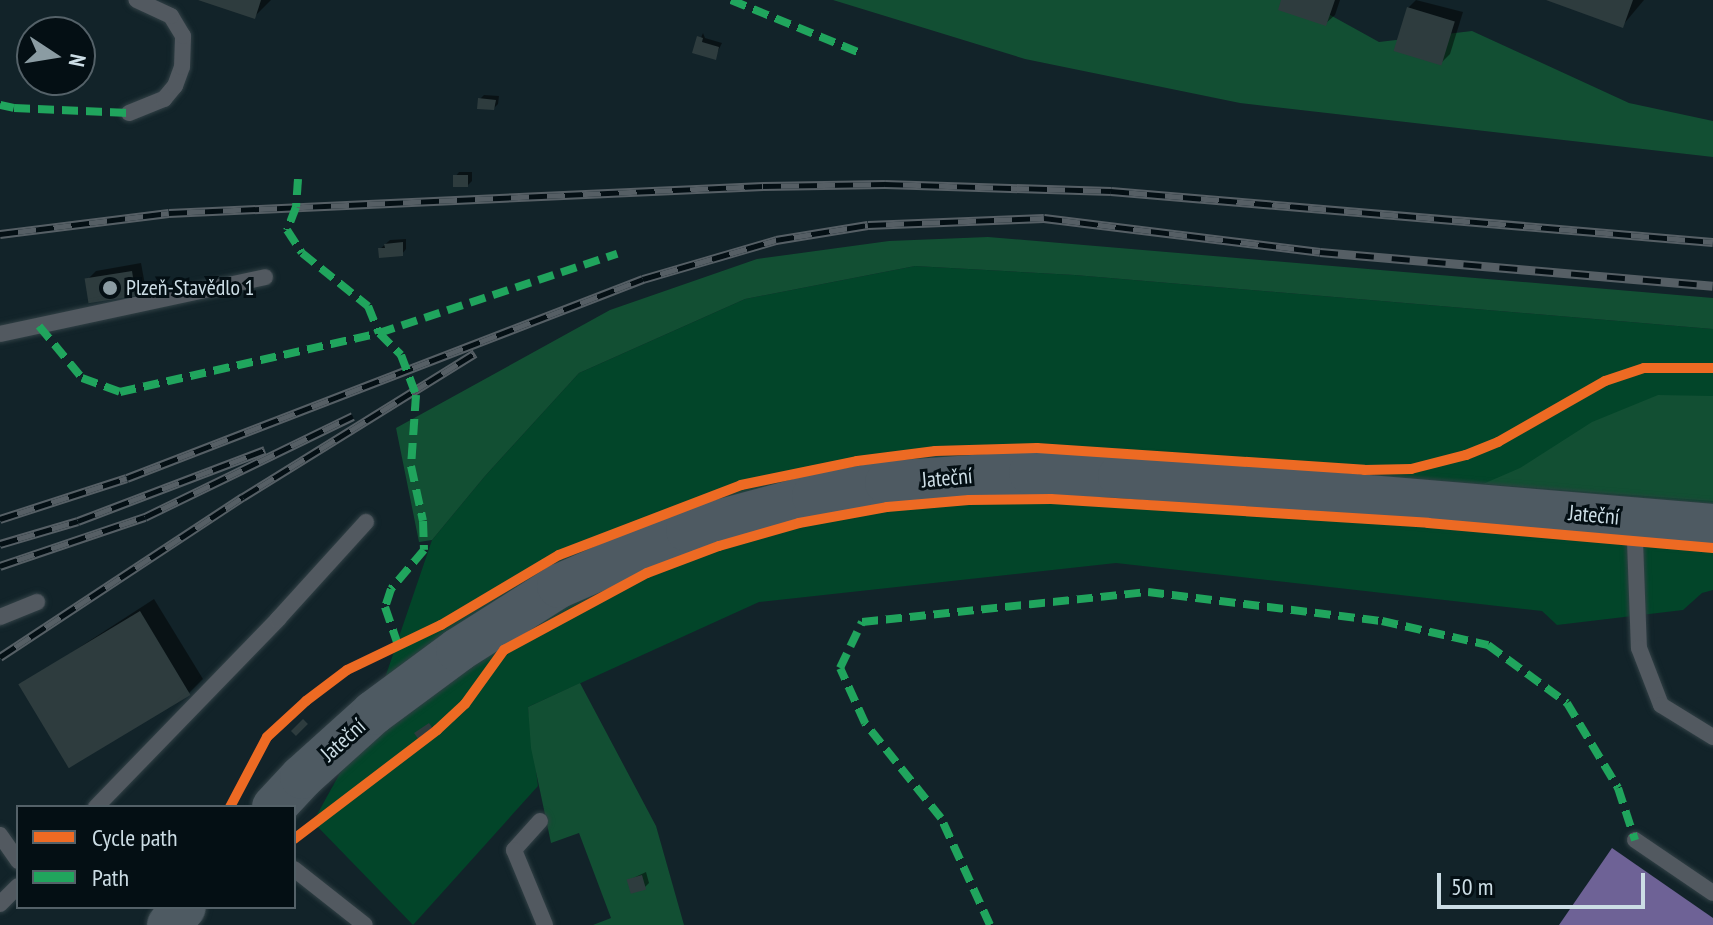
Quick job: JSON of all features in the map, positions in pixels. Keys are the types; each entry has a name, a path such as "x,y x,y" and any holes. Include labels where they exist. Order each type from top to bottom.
{"main road":[{"name":"Jateční","path":"276,805 373,713 458,650 559,586 688,530 814,496 901,482 1046,474 1120,476 1713,526"},
{"path":"169,925 182,909"}],"lane":[{"path":"129,113 164,99 175,86 182,67 183,36 171,16 137,0"},
{"path":"0,334 265,277"},
{"path":"1640,519 1635,541 1639,648 1661,705 1713,737"},
{"path":"98,805 278,619 366,522"},
{"path":"0,617 37,602"},
{"path":"540,821 514,850 545,925"},
{"path":"0,835 16,858"},
{"path":"1635,840 1713,893"},
{"path":"296,871 365,925"},
{"path":"0,904 16,888"}],"green space":[{"path":"833,0 1303,0 1379,42 1472,31 1629,103 1713,121 1713,157 1240,103 1025,59"},
{"path":"988,237 1713,298 1713,329 1075,275 915,266 745,299 579,373 485,476 432,540 419,542 396,428 610,310 757,259 889,241"},
{"path":"915,266 1075,275 1713,329 1713,590 1702,593 1683,610 1557,625 1542,611 1116,563 759,602 528,707 538,786 413,925 313,822 373,713 432,540 485,476 579,373 745,299"},
{"path":"1658,395 1713,396 1713,501 1483,484 1520,468 1592,422"},
{"path":"580,683 656,826 684,925 593,925 611,918 579,833 551,843 531,748 528,707"}],"shaded area":[{"path":"1612,848 1713,918 1713,925 1559,925"}],"building":[{"path":"198,0 261,0 255,19"},
{"path":"1281,0 1335,0 1326,26 1278,10"},
{"path":"1546,0 1633,0 1623,28"},
{"path":"1407,7 1455,22 1441,66 1394,51"},
{"path":"697,36 703,38 702,42 719,47 716,60 692,53"},
{"path":"478,98 496,100 494,110 477,109"},
{"path":"453,175 468,175 468,187 453,187"},
{"path":"403,242 403,256 379,258 378,248 385,248 384,244"},
{"name":"Plzeň-Stavědlo 1","path":"132,271 136,296 89,303 85,279"},
{"path":"140,611 190,695 69,768 18,684"},
{"path":"303,719 308,724 296,736 291,731"},
{"path":"429,723 433,729 418,739 414,733"},
{"path":"642,875 646,889 631,894 627,879"}],"railway":[{"path":"0,234 169,213 763,186 885,184 1111,191 1713,242"},
{"path":"0,519 127,478 643,279 776,240 868,225 1044,218 1320,252 1713,286"},
{"path":"0,657 243,497 475,353"},
{"path":"0,566 145,517 353,416"},
{"path":"0,544 78,521 265,450"}],"marked path":[{"path":"731,0 858,52"},
{"path":"0,105 129,113"},
{"path":"298,179 296,207 287,230 302,253 368,306 379,333 401,355 416,395 411,466 423,521 424,550 391,589 385,607 398,645"},
{"path":"39,326 82,378 120,392 379,333 617,254"},
{"path":"990,925 941,818 865,723 840,668 862,622 1148,592 1382,621 1488,645 1567,703 1618,788 1635,840"}],"cycle path":[{"path":"231,805 267,737 306,701 347,670 441,625 559,555 741,485 857,461 935,451 1037,448 1364,470 1411,469 1466,455 1498,442 1605,381 1644,368 1713,368"},
{"path":"296,837 437,730 465,704 504,650 647,573 719,546 799,523 887,507 969,500 1051,499 1428,523 1713,548"}],"place":[{"name":"Plzeň-Stavědlo 1","path":"110,288"}]}
